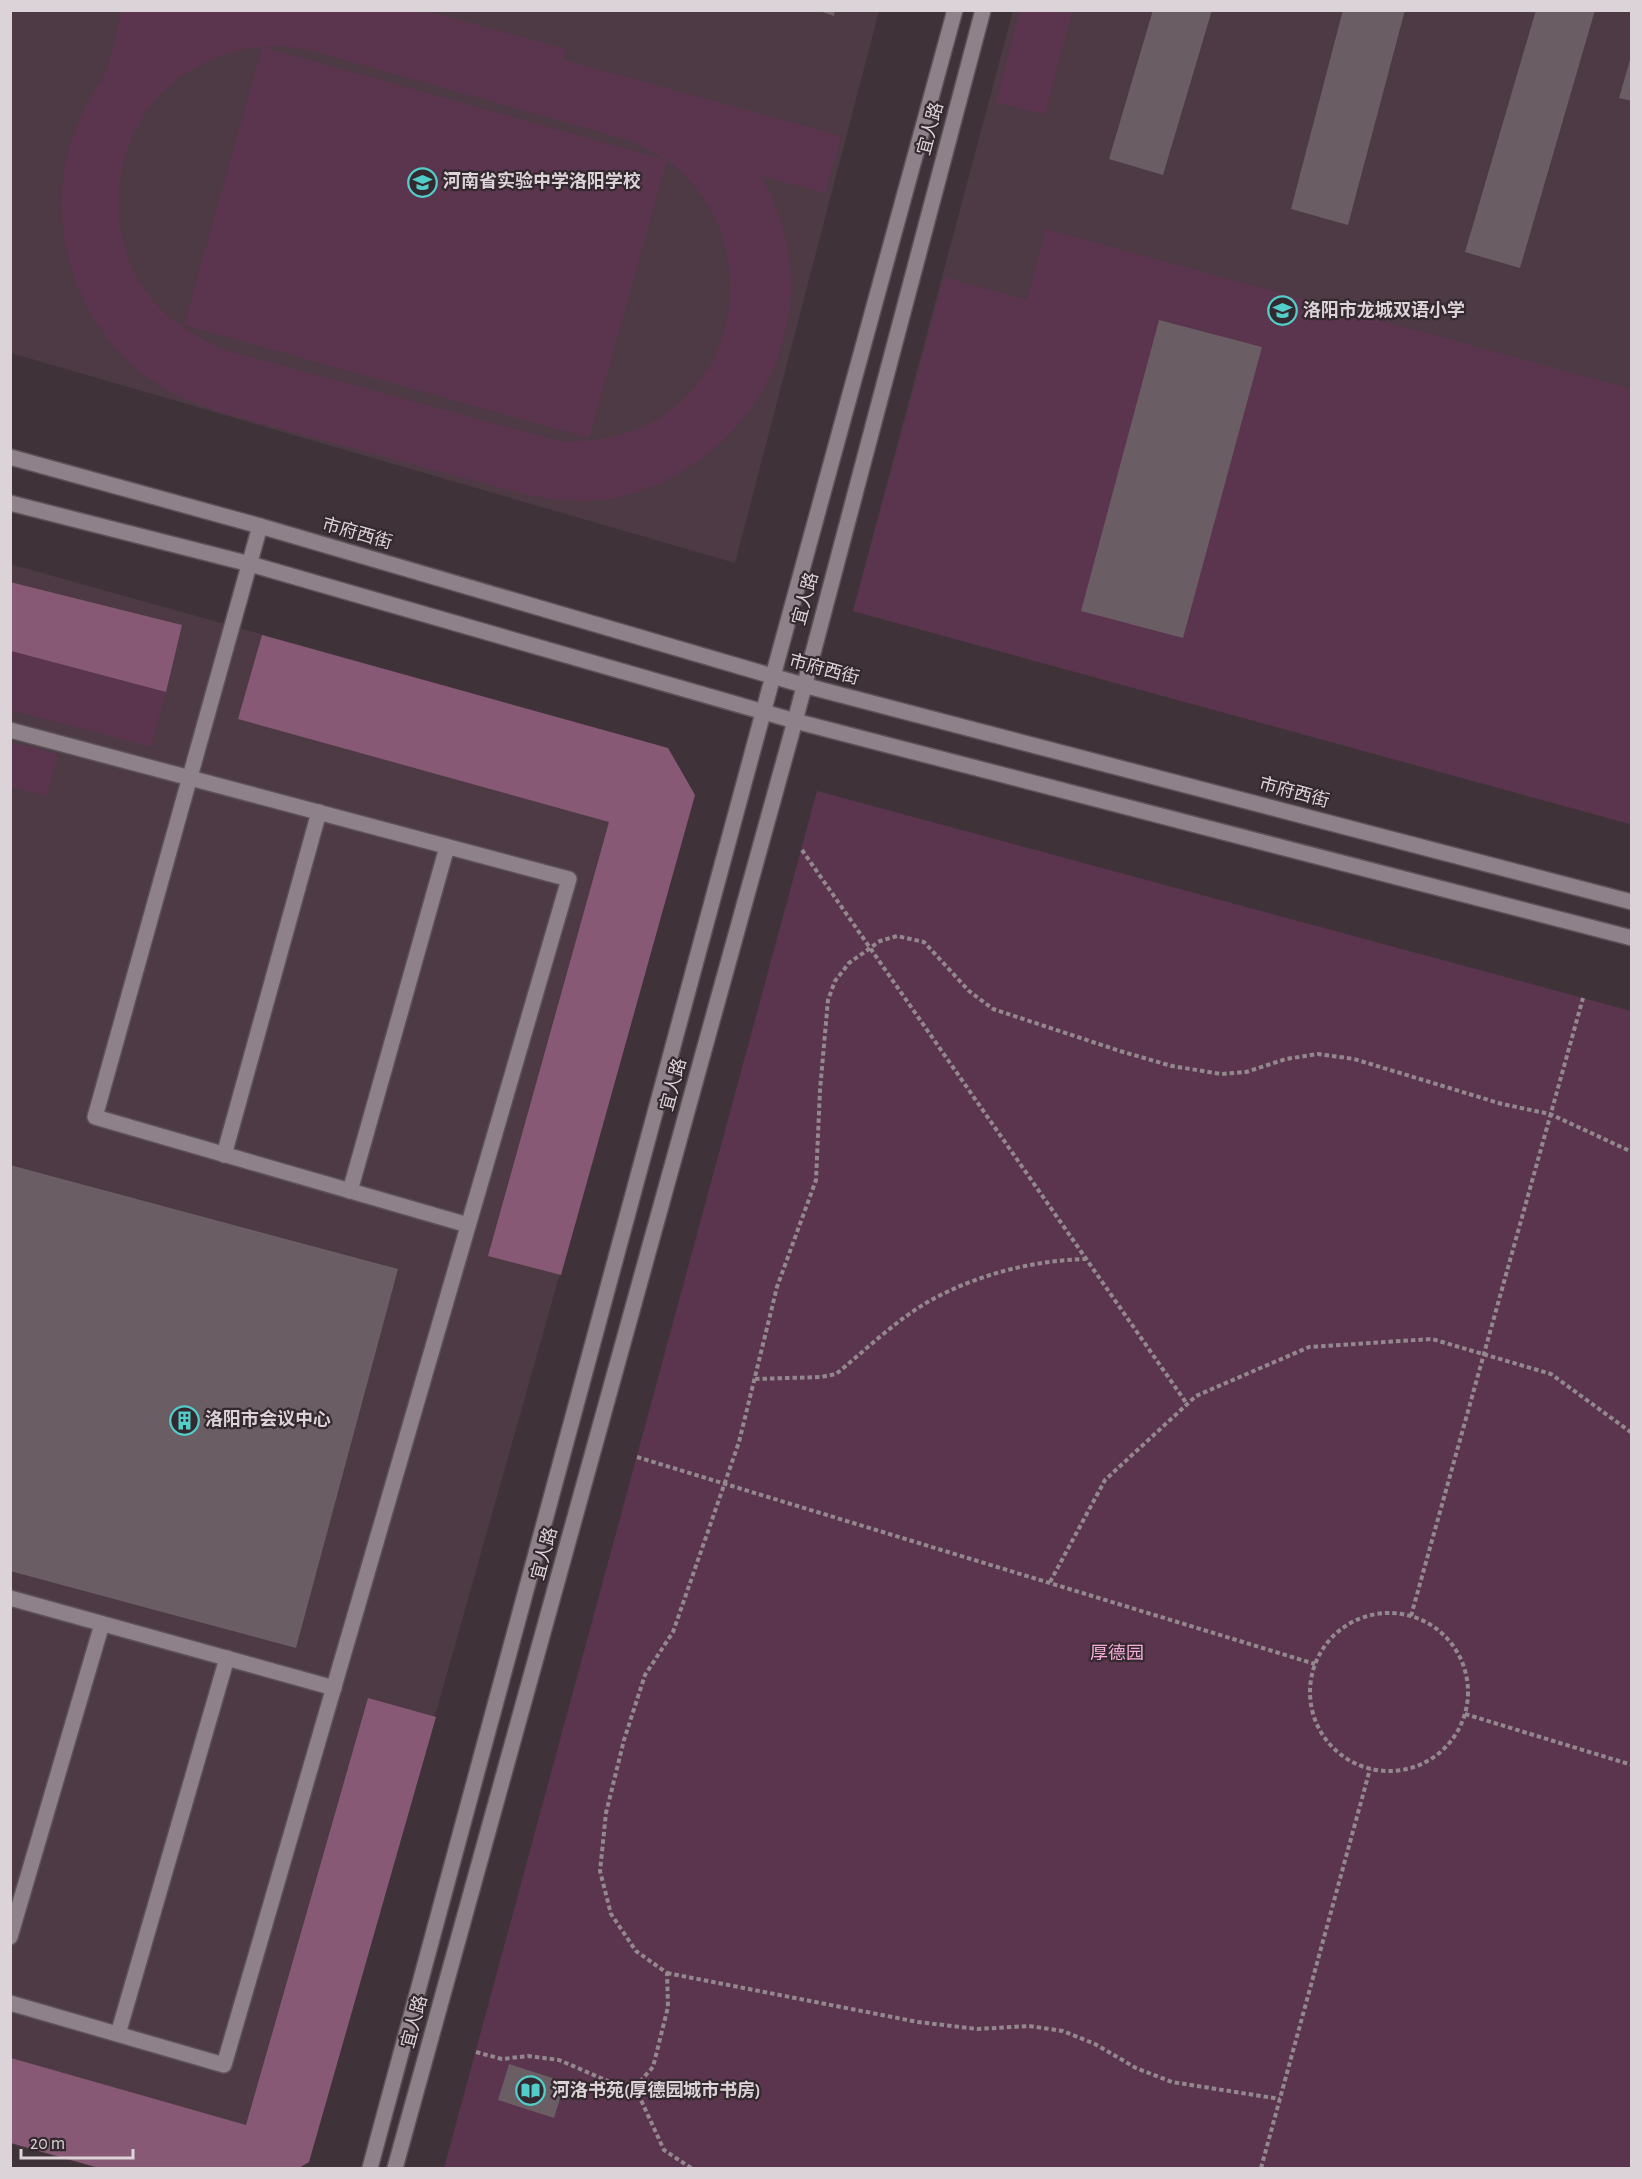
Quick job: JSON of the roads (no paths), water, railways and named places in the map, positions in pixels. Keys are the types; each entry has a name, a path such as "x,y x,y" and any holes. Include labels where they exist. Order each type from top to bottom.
{"street":[{"name":"宜人路","path":"370,2169 764,713 772,676 955,10"},
{"name":"宜人路","path":"395,2169 795,721 983,10"},
{"name":"市府西街","path":"10,458 260,526 803,685 1632,902"},
{"path":"10,502 249,564 764,713 1632,939"},
{"path":"260,526 95,1118 468,1225"},
{"path":"10,730 569,879 224,2066 10,2003"},
{"path":"224,1155 319,812"},
{"path":"350,1191 447,847"},
{"path":"10,1598 334,1688"},
{"path":"10,1937 102,1624"},
{"path":"118,2034 226,1658"}],"place":[{"name":"河南省实验中学洛阳学校","path":"422,182"},
{"name":"洛阳市龙城双语小学","path":"1282,311"},
{"name":"洛阳市会议中心","path":"184,1420"},
{"name":"河洛书苑(厚德园城市书房)","path":"531,2091"}],"park label":[{"name":"厚德园","path":"1117,1654"}]}
